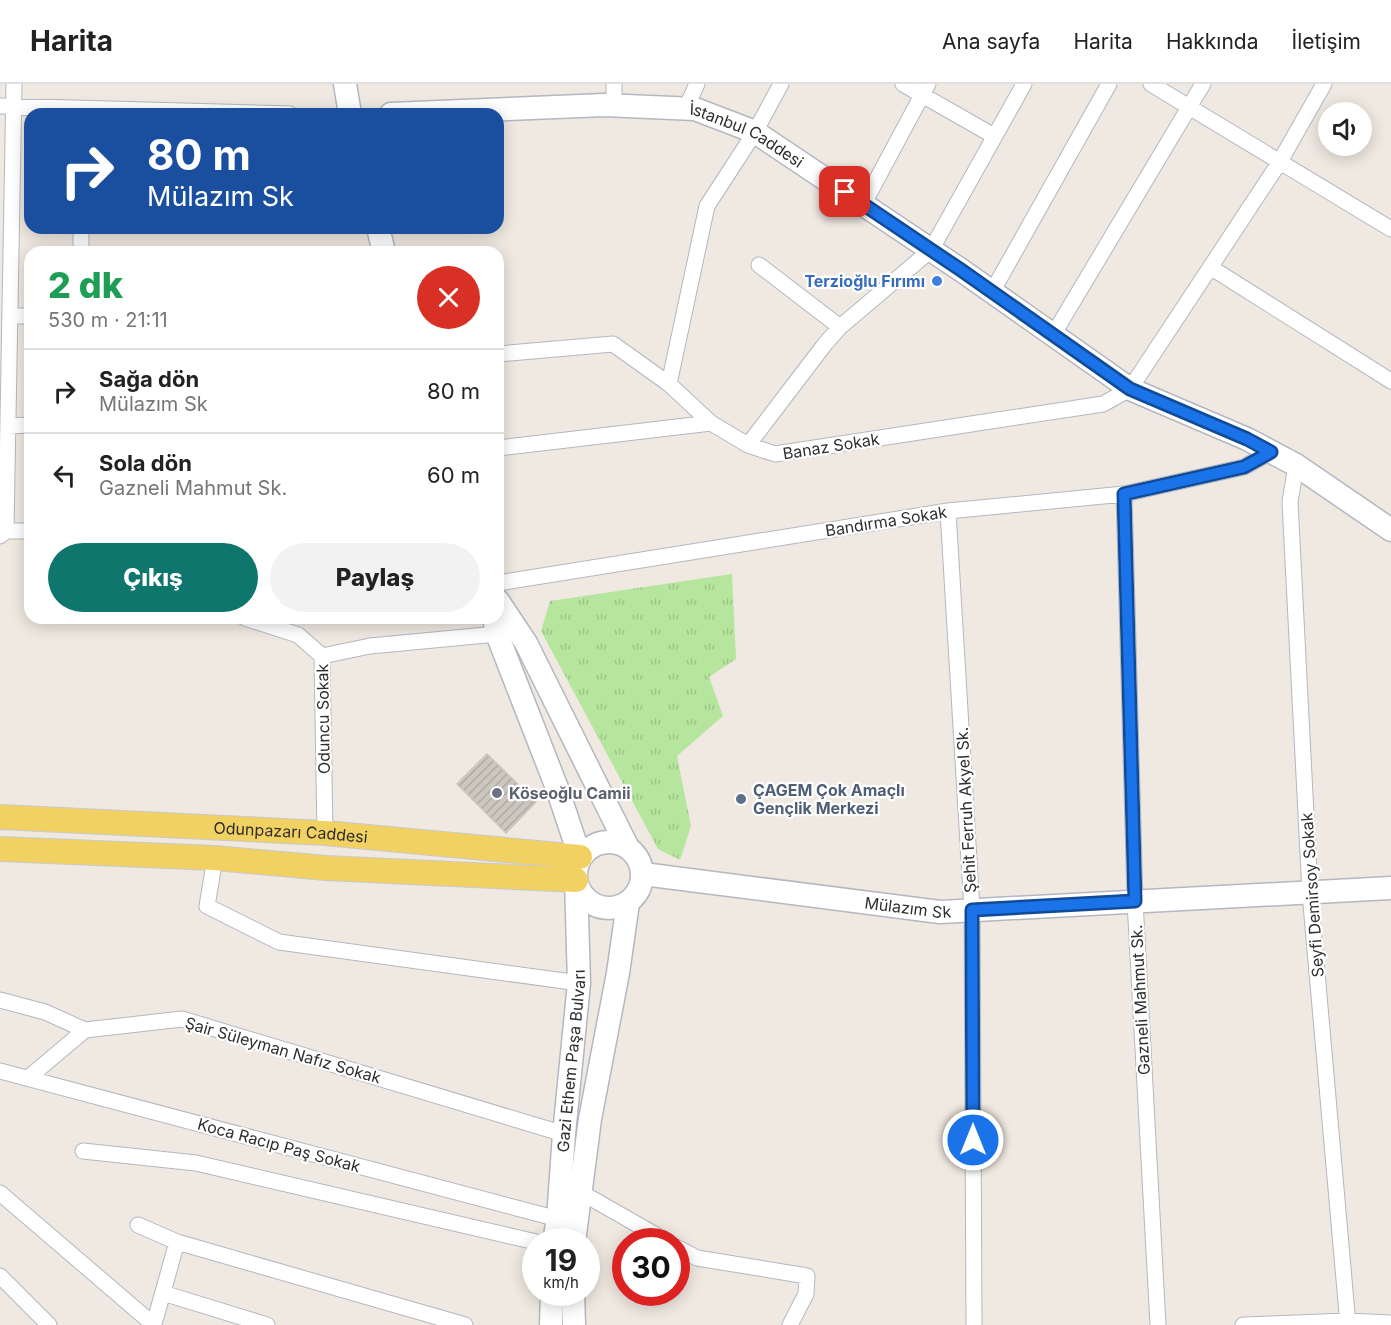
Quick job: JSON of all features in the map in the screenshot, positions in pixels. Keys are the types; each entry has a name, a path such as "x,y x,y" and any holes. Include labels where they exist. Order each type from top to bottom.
{"main road":[{"path":"345,84 349,108"},
{"name":"İstanbul Caddesi","path":"458,108 614,94 695,108 755,132 931,250 1130,389 1247,439 1296,465 1391,530"},
{"path":"504,611 526,643 627,846"},
{"name":"Gazi Ethem Paşa Bulvarı","path":"496,626 557,788 578,869 579,983 556,1228"},
{"name":"Odunpazarı Caddesi","path":"0,817 325,833 578,869"},
{"path":"606,841 627,846 641,863 643,874 636,895 628,903 618,907 596,906 579,891 578,869 587,849 606,841"},
{"name":"Odunpazarı Caddesi","path":"0,849 215,858 326,868 578,869"},
{"name":"Mülazım Sk","path":"643,874 940,912 1391,888"},
{"name":"Gazi Ethem Paşa Bulvarı","path":"576,1228 590,1119 618,973 628,903"},
{"path":"551,1325 552,1306"},
{"path":"573,1306 574,1325"}],"street":[{"path":"14,84 7,106 6,183 10,316 4,375 8,426 3,534 24,532"},
{"path":"686,108 697,84"},
{"path":"669,384 707,206 755,132 781,84"},
{"path":"903,84 925,89 994,136"},
{"path":"748,445 840,327 931,250 1024,84"},
{"path":"992,292 1109,84"},
{"path":"1151,84 1391,229"},
{"path":"1053,335 1203,84"},
{"path":"1130,389 1279,163 1324,84"},
{"path":"863,204 925,89"},
{"path":"7,106 78,108"},
{"path":"759,265 840,327"},
{"path":"1210,267 1391,381"},
{"path":"10,316 24,316"},
{"name":"Banaz Sokak","path":"504,353 613,344 669,384 711,423 748,445 775,454 1103,404 1130,389"},
{"path":"504,447 711,423"},
{"path":"8,426 24,425"},
{"name":"Bandırma Sokak","path":"504,582 948,511 1124,494 1244,467 1271,452"},
{"name":"Seyfi Demirsoy Sokak","path":"1296,465 1290,502 1310,893 1347,1323"},
{"name":"Gazneli Mahmut Sk.","path":"1124,494 1135,901 1158,1325"},
{"name":"Şehit Ferruh Akyel Sk.","path":"948,511 972,910 974,1325"},
{"name":"Oduncu Sokak","path":"265,624 298,634 322,656 325,833"},
{"path":"322,656 496,626"},
{"path":"215,858 207,906 279,942 579,983"},
{"path":"0,1000 45,1012 84,1030 28,1078"},
{"name":"Şair Süleyman Nafız Sokak","path":"84,1030 182,1019 564,1134"},
{"name":"Koca Racıp Paş Sokak","path":"0,1071 558,1219"},
{"path":"83,1151 196,1163 522,1239"},
{"path":"0,1193 154,1325 177,1242"},
{"path":"582,1193 643,1228"},
{"path":"138,1225 177,1242 465,1325"},
{"path":"690,1254 697,1258 807,1276 806,1294 790,1325"},
{"path":"0,1276 49,1325"},
{"path":"163,1293 267,1325"},
{"path":"1243,1325 1391,1323"},
{"path":"974,1325 988,1325"}],"green space":[{"path":"732,574 736,659 709,677 723,716 677,756 691,826 680,860 658,849 541,631 550,601"}],"building":[{"name":"Köseoğlu Camii","path":"487,754 536,802 506,833 457,784"}],"place":[{"name":"Terzioğlu Fırımı","path":"937,281"},
{"name":"Köseoğlu Camii","path":"497,793"},
{"name":"ÇAGEM Çok Amaçlı Gençlik Merkezi","path":"741,799"}],"route":[{"path":"845,192 1130,389 1247,439 1271,452 1244,467 1124,494 1135,901 972,910 973,1140"}]}
